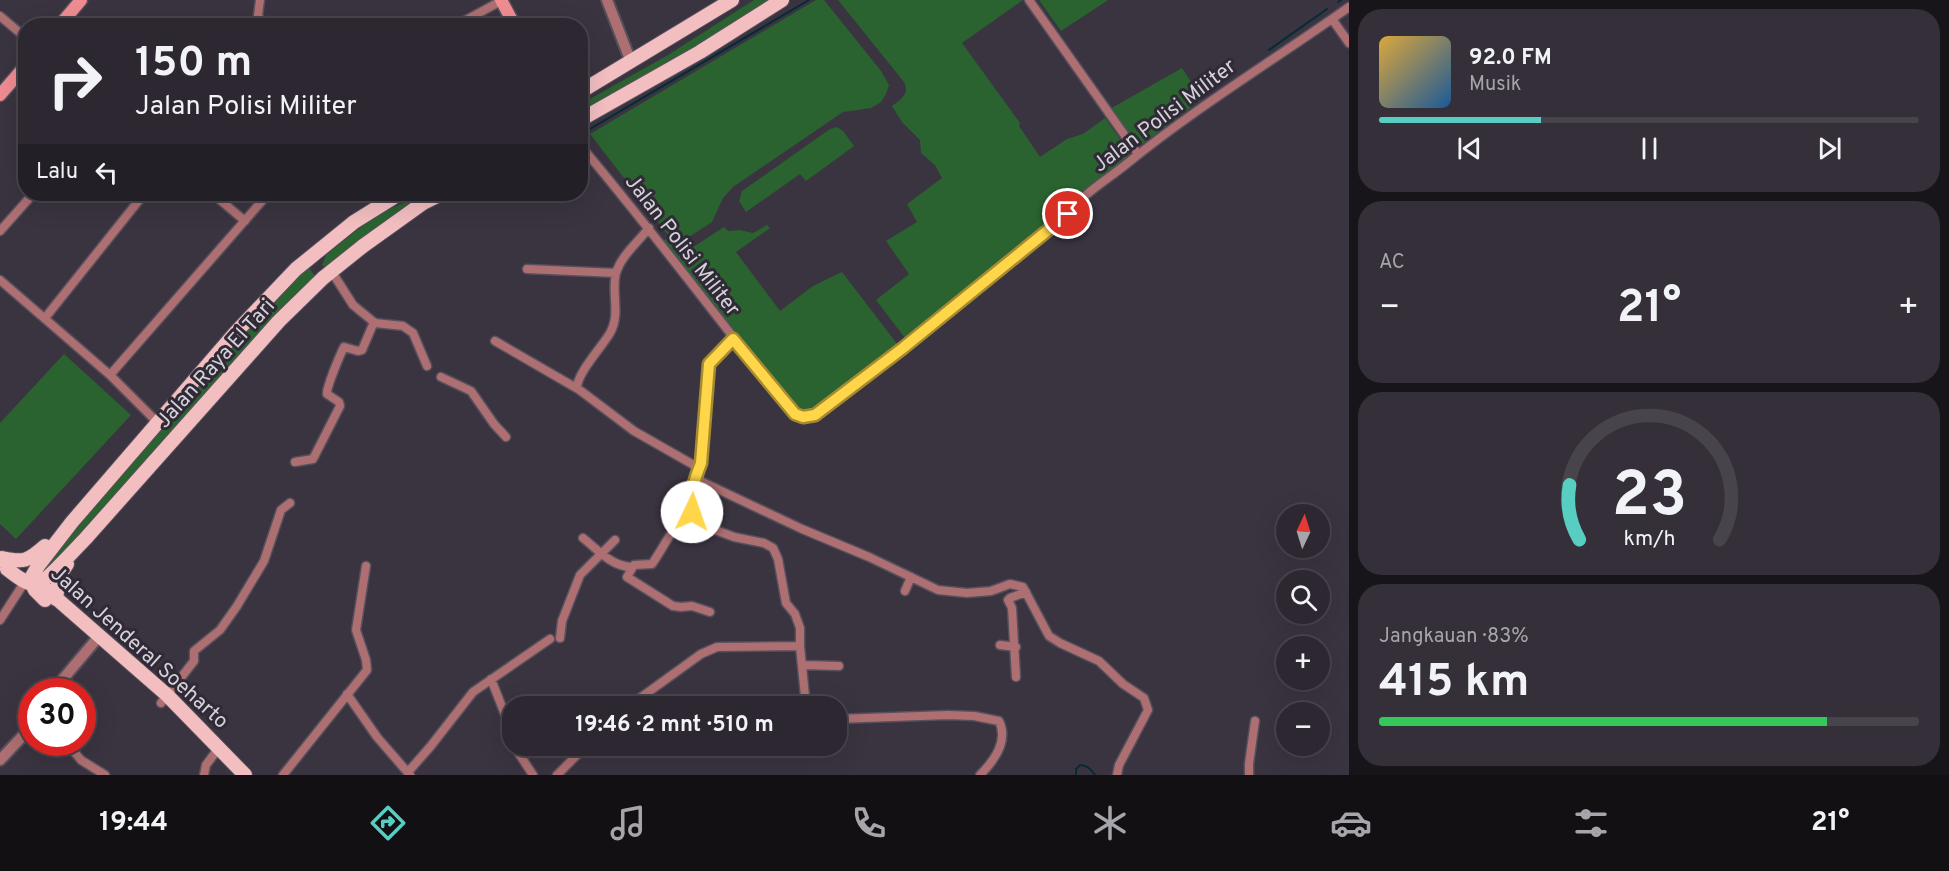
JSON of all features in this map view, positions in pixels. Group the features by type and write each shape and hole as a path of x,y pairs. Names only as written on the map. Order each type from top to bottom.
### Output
{"main road":[{"path":"66,18 81,0"},
{"path":"588,87 732,0"},
{"path":"588,115 700,52 782,0"},
{"path":"501,1 511,18"},
{"path":"0,95 18,74"},
{"name":"Jalan Raya El Tari","path":"32,581 72,522 236,332 306,259 354,222 388,201"},
{"name":"Jalan Raya El Tari","path":"32,581 86,538 279,321 328,275 416,201"},
{"path":"306,259 328,275"},
{"path":"2,561 17,561 33,557 72,522"},
{"path":"51,600 59,576 86,538"},
{"name":"Jalan Jenderal Soeharto","path":"2,561 32,581 95,641 164,699 236,775"},
{"name":"Jalan Jenderal Soeharto","path":"51,600 164,699 245,775"}],"street":[{"path":"259,18 260,0"},
{"path":"607,0 631,62"},
{"path":"1029,0 1138,154"},
{"path":"470,18 501,1"},
{"name":"Jalan Polisi Militer","path":"588,156 649,228 733,339 795,414 803,417 815,415 903,348 1068,214 1077,202 1138,154 1245,77 1348,8"},
{"path":"0,16 18,31"},
{"path":"1332,19 1349,43"},
{"path":"0,231 27,201"},
{"path":"45,318 138,201"},
{"path":"222,201 245,220"},
{"path":"110,375 262,201"},
{"path":"578,389 579,377 612,330 616,314 616,273 622,261 649,228"},
{"path":"527,270 616,273"},
{"path":"328,275 353,305 374,322 403,326 413,333 427,366"},
{"path":"0,280 110,375 157,422"},
{"path":"295,462 313,459 340,406 339,402 327,394 327,389 344,347 362,350 374,322"},
{"path":"733,339 709,364 706,416 699,468 694,478 690,504 695,517 718,531 764,543 773,548 778,559 786,603 795,614 800,628 805,696"},
{"path":"495,340 578,389 634,431 699,468"},
{"path":"441,377 471,391 506,437"},
{"path":"694,478 802,530 869,557 938,590 991,591 1014,584 1023,587 1049,636 1060,644 1099,661 1123,684 1147,702 1148,710 1119,765 1117,775"},
{"path":"164,699 194,661 194,651 220,630 237,606 264,561 281,510 290,504"},
{"path":"584,538 600,556 618,564 631,567 652,564 666,542 692,512"},
{"path":"347,694 366,724 409,774 473,692 555,638 580,575 615,540"},
{"path":"283,775 367,670 356,630 366,566"},
{"path":"631,567 628,579 673,606 692,606 710,612"},
{"path":"905,591 911,577"},
{"path":"0,620 32,581"},
{"path":"1017,677 1010,598 1026,592"},
{"path":"64,678 95,641"},
{"path":"1000,645 1016,647"},
{"path":"643,696 701,654 717,646 800,646"},
{"path":"803,666 839,666"},
{"path":"491,679 502,707"},
{"path":"847,719 948,715 974,716 999,721 1002,729 997,755 980,775"},
{"path":"1249,775 1255,721"},
{"path":"0,760 18,741"},
{"path":"204,775 206,765 215,753"},
{"path":"78,756 105,775"},
{"path":"520,756 533,775"},
{"path":"557,775 576,756"}],"green space":[{"path":"754,0 778,0 588,114 588,100 668,55"},
{"path":"816,0 824,0 881,71 889,85 881,102 871,108 843,112 733,187 723,198 712,222 683,241 668,235 590,134"},
{"path":"838,0 1023,0 962,43 1020,123 1019,126 1040,157 1067,139 1083,134 1105,118 1132,156 908,342 876,300 909,274 886,241 917,222 907,204 942,178 935,165 921,153 920,140 902,122 892,106 905,93 904,82"},
{"path":"1039,0 1108,0 1061,31"},
{"path":"1182,68 1202,99 1137,148 1110,109"},
{"path":"837,127 843,131 854,146 806,181 800,174 746,212 739,201 742,191 830,129"},
{"path":"408,201 411,201 415,207 326,268 322,265 326,255 376,215"},
{"path":"767,225 770,228 736,252 780,311 813,286 842,272 901,349 819,413 804,414 790,401 663,241 666,239 681,255 724,227 728,231 739,230 753,233"},
{"path":"309,268 315,276 314,281 49,572 45,569 89,513 241,337 303,271"},
{"path":"64,354 131,415 16,539 0,524 0,423"}],"waterway":[{"path":"590,129 809,0"},
{"path":"1269,50 1327,9"},
{"path":"1076,775 1076,769 1080,765 1089,768 1095,775"}],"route":[{"path":"692,512 690,504 694,478 701,463 709,364 733,339 795,414 809,418 903,348 1068,214"}]}
